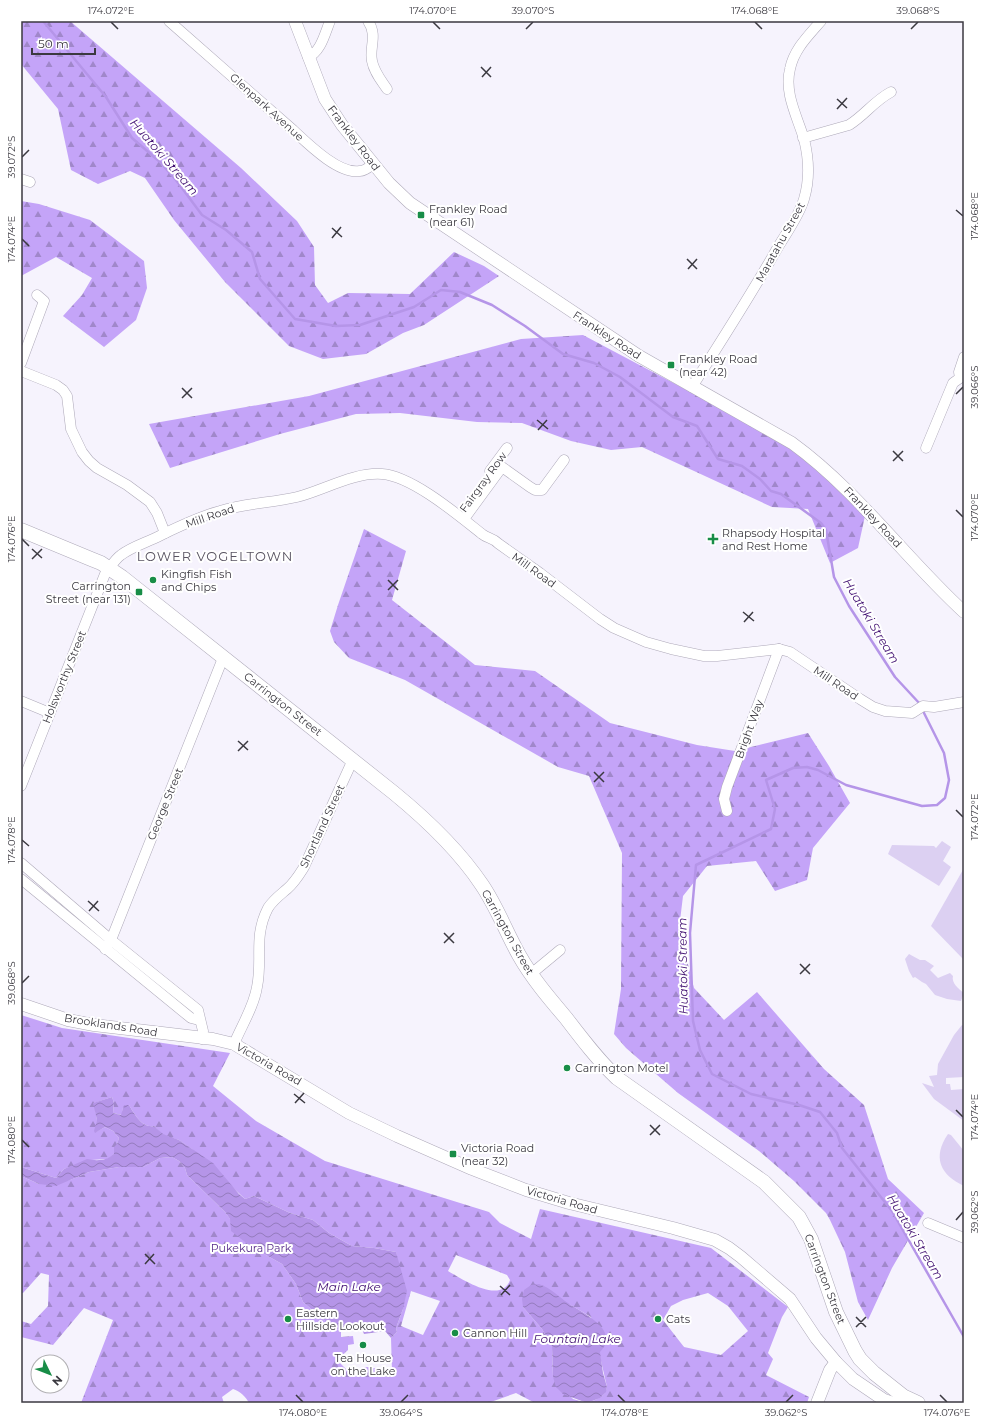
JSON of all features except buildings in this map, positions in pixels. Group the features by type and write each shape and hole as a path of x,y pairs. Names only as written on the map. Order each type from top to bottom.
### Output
{"main road":[{"name":"Carrington Street","path":"21,530 109,568 225,658 408,804 431,825 449,843 482,884 495,905 518,954 531,974 598,1059 617,1078 764,1182 799,1217 811,1239 836,1312 860,1359 870,1370 903,1396 918,1403"}],"street":[{"name":"Glenpark Avenue","path":"169,21 311,147 330,161 352,172 361,171 373,164"},
{"name":"Frankley Road","path":"295,21 325,99 342,125 373,164 389,183 410,203 632,351 692,387 792,443 809,455 853,495 922,570 964,612"},
{"path":"308,57 314,55 322,41 330,21"},
{"path":"368,21 372,31 373,43 371,60 376,72 387,88"},
{"name":"Maratahu Street","path":"692,387 760,279 804,200 808,175 808,164 804,138 792,103 788,77 790,68 800,45 821,21"},
{"path":"804,138 849,125 856,121 881,97 891,92"},
{"path":"21,363 44,301 37,295"},
{"path":"926,448 953,383 962,382 960,372 964,357"},
{"path":"21,371 56,385 63,390 67,396 71,429 82,452 97,468 127,485 150,502 157,513 165,533"},
{"name":"Fairgray Row","path":"461,517 507,448"},
{"path":"461,517 502,467 535,490 542,490 564,460"},
{"name":"Mill Road","path":"109,568 122,555 165,533 219,511 297,497 348,479 369,474 382,474 395,477 415,486 461,517 483,536 494,539 600,619 614,628 646,642 704,656 717,656 779,649 790,652 874,707 901,713 912,713 923,706 928,707 964,702"},
{"name":"Holsworthy Street","path":"21,786 105,574 109,568"},
{"name":"Bright Way","path":"727,811 724,798 727,787 779,649"},
{"name":"George Street","path":"105,949 111,940 221,664 225,658"},
{"path":"21,701 50,713"},
{"name":"Shortland Street","path":"234,1044 254,1000 257,987 258,942 261,926 268,908 276,898 298,878 301,873 350,766 354,761"},
{"path":"21,863 111,940 198,1010 203,1031 202,1039"},
{"path":"21,879 191,1018 200,1020"},
{"path":"531,974 560,950"},
{"name":"Brooklands Road","path":"21,1004 68,1020 202,1039"},
{"name":"Victoria Road","path":"202,1039 212,1039 234,1044 349,1113 472,1170 526,1190 569,1203 691,1232 715,1240 741,1256 790,1299 816,1338 836,1362 861,1386 884,1400 893,1403 899,1402 903,1396"},
{"path":"928,1223 964,1238"},
{"path":"817,1403 830,1370 836,1362"}],"shaded area":[{"path":"942,841 951,847 943,861 951,867 939,886 888,854 892,845 934,846 936,848"},
{"path":"964,868 964,960 931,926"},
{"path":"909,954 920,960 925,960 934,966 930,970 938,978 950,973 953,976 954,983 964,993 961,1001 935,995 926,984 915,977 913,978 905,959"},
{"path":"962,1025 964,1026 964,1077 946,1078 946,1084 950,1084 951,1090 964,1089 964,1121 934,1099 922,1083 934,1087 929,1076 937,1075 938,1064 954,1035"},
{"path":"948,1134 951,1135 964,1151 964,1186 949,1176 944,1171 941,1164 940,1150"}],"green space":[{"path":"21,21 70,21 241,168 297,221 314,247 315,285 328,303 348,293 410,294 454,252 484,266 499,276 424,325 403,333 366,354 323,359 289,346 225,282 174,220 145,178 130,171 98,184 71,170 58,109 21,64"},
{"path":"21,201 39,204 90,220 144,261 147,288 136,320 104,347 63,316 82,295 92,278 56,257 21,276"},
{"path":"583,335 811,456 865,516 858,548 830,563 808,509 772,507 642,447 611,450 571,441 522,423 477,422 400,413 356,414 280,434 170,468 149,424 309,396 521,339"},
{"path":"364,529 406,551 392,600 475,665 535,671 610,723 697,745 735,751 808,733 850,803 813,848 807,880 775,891 756,861 707,866 683,896 679,929 694,988 724,1020 757,992 824,1069 864,1105 888,1179 924,1213 892,1268 868,1320 858,1302 845,1252 826,1213 794,1181 759,1151 678,1093 626,1048 614,1034 621,989 622,853 589,776 558,767 405,680 349,658 334,642 330,631"},
{"name":"Pukekura Park","path":"21,1015 62,1028 230,1053 213,1086 256,1121 325,1161 489,1212 500,1223 531,1239 540,1209 711,1248 788,1307 782,1317 768,1353 773,1359 766,1375 809,1397 807,1403 588,1403 602,1395 607,1387 591,1317 569,1304 523,1307 542,1329 552,1347 553,1377 573,1399 587,1403 535,1403 516,1393 488,1403 249,1403 242,1394 233,1389 222,1397 224,1403 81,1403 113,1320 84,1308 53,1345 21,1337 21,1321 31,1324 48,1306 49,1275 41,1273 23,1293 21,1293 21,1176 39,1184 70,1180 89,1172 119,1167 143,1167 160,1158 172,1157 179,1161 185,1168 187,1175 225,1212 250,1246 282,1264 296,1284 303,1302 330,1325 341,1331 341,1337 353,1336 354,1344 348,1345 348,1350 337,1360 349,1372 367,1367 392,1371 391,1338 397,1332 396,1328 403,1309 396,1252 352,1246 329,1233 313,1220 290,1213 254,1196 245,1199 192,1149 179,1140 163,1135 154,1126 142,1123 136,1117 129,1105 123,1108 122,1115 113,1113 114,1103 112,1097 94,1103 97,1120 96,1132 105,1127 113,1131 119,1138 112,1157 107,1159 91,1160 64,1169 56,1178 21,1167","holes":["456,1255 507,1275 510,1280 505,1287 498,1290 490,1290 471,1284 448,1271","411,1291 440,1301 423,1335 401,1326","708,1293 728,1306 748,1331 721,1355 684,1347 663,1320 671,1306 683,1300"]}],"water":[{"name":"Main Lake","path":"112,1097 114,1103 113,1113 121,1115 124,1105 129,1105 136,1117 142,1123 154,1126 163,1134 179,1140 213,1163 245,1199 254,1196 290,1213 313,1220 329,1233 352,1246 396,1252 407,1291 403,1309 396,1328 397,1332 391,1338 385,1331 364,1334 361,1327 359,1329 341,1331 330,1325 303,1302 296,1284 282,1264 250,1246 231,1231 230,1219 225,1212 187,1175 185,1168 179,1161 172,1157 160,1158 143,1167 119,1167 89,1172 56,1186 39,1184 21,1176 21,1167 56,1178 64,1169 87,1159 101,1160 114,1154 114,1147 119,1138 113,1131 105,1127 95,1133 94,1131 97,1120 93,1103"},
{"name":"Fountain Lake","path":"539,1284 551,1290 590,1317 603,1329 606,1336 606,1344 600,1352 607,1387 606,1392 600,1398 587,1403 563,1394 556,1387 553,1377 552,1347 542,1329 523,1307 522,1299 524,1290 531,1285"}],"waterway":[{"name":"Huatoki Stream","path":"43,21 106,97 132,138 160,162 176,180 202,215 226,230 252,252 260,279 295,319 336,326 360,325 414,307 441,290 460,292 492,305 525,326 563,354 594,363 620,377 673,417 697,426 718,459 742,466 760,479 771,491 781,494 821,523 826,530 834,577 849,606 895,677 920,704"},
{"name":"Huatoki Stream","path":"922,709 944,753 949,780 945,798 937,805 922,806 846,785 818,770 807,767 793,768 766,780 775,809 771,829 696,865 690,933 693,1021 700,1050 712,1074 751,1094 799,1105 820,1112 837,1133 842,1148 892,1211 964,1337"}],"place":[{"name":"Frankley Road (near 61)","path":"421,215"},
{"name":"Frankley Road (near 42)","path":"671,365"},
{"name":"Rhapsody Hospital and Rest Home","path":"713,539"},
{"name":"Kingfish Fish and Chips","path":"153,580"},
{"name":"Carrington Street (near 131)","path":"139,592"},
{"name":"Carrington Motel","path":"567,1068"},
{"name":"Victoria Road (near 32)","path":"453,1154"},
{"name":"Eastern Hillside Lookout","path":"288,1319"},
{"name":"Cats","path":"658,1319"},
{"name":"Cannon Hill","path":"455,1333"},
{"name":"Tea House on the Lake","path":"363,1345"}],"district":[{"name":"LOWER VOGELTOWN","path":"215,556"}]}
